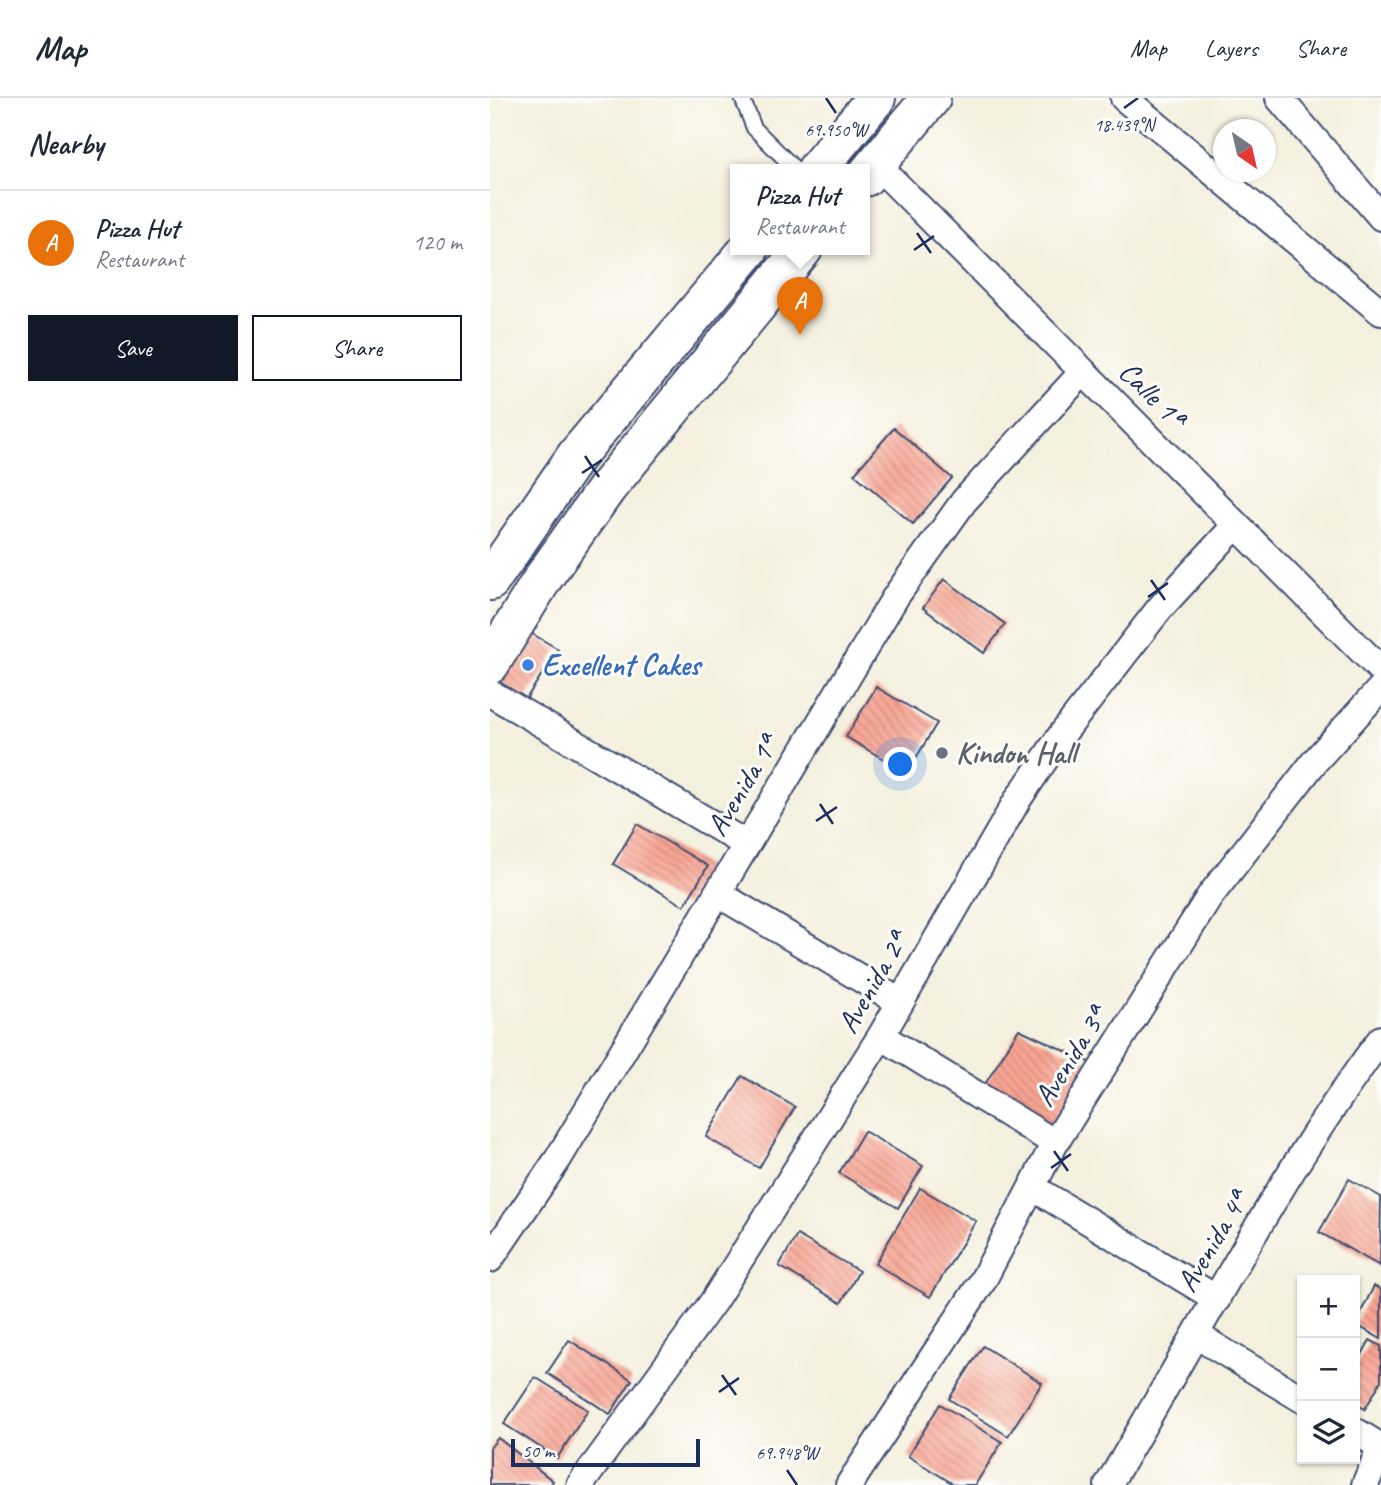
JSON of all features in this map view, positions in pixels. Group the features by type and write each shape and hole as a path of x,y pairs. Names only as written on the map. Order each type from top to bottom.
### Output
{"main road":[{"path":"821,164 876,98"},
{"path":"870,171 931,98"},
{"path":"495,561 576,456 744,255"},
{"path":"490,664 543,578 606,489 798,255"}],"street":[{"path":"1124,98 1381,312"},
{"path":"1279,98 1381,217"},
{"name":"Calle 1ª","path":"870,171 1083,372 1381,670"},
{"name":"Avenida 1ª","path":"490,1259 558,1159 863,648 930,546 1001,457 1083,372"},
{"name":"Avenida 2ª","path":"580,1485 713,1303 881,1035 1018,799 1060,737 1160,608 1236,525"},
{"name":"Avenida 3ª","path":"849,1485 982,1282 1055,1143 1210,896 1315,761 1381,688"},
{"path":"490,693 746,844"},
{"path":"717,893 900,1002"},
{"path":"881,1035 1055,1143"},
{"name":"Avenida 4ª","path":"1108,1485 1345,1087 1381,1039"},
{"path":"1032,1187 1217,1298"},
{"path":"1196,1335 1297,1396"},
{"path":"1360,1434 1381,1447 1365,1485"}],"lane":[{"path":"742,98 754,128 791,164"}],"building":[{"path":"894,428 952,478 913,524 854,474"},
{"path":"944,579 1005,624 984,653 923,608"},
{"name":"Excellent Cakes","path":"529,632 558,649 526,699 498,681"},
{"path":"876,687 937,723 907,773 846,737"},
{"path":"637,824 708,866 684,906 613,864"},
{"path":"1019,1029 1091,1063 1056,1127 982,1089"},
{"path":"742,1076 795,1107 759,1168 706,1137"},
{"path":"864,1131 923,1166 898,1208 839,1173"},
{"path":"1349,1179 1381,1197 1380,1266 1319,1232"},
{"path":"920,1188 976,1221 930,1297 875,1264"},
{"path":"797,1235 859,1271 841,1303 779,1266"},
{"path":"1374,1286 1381,1290 1381,1339 1360,1327 1360,1314"},
{"path":"569,1340 632,1380 610,1414 547,1373"},
{"path":"1370,1340 1381,1346 1381,1381 1365,1409 1360,1406 1360,1358"},
{"path":"983,1346 1042,1383 1008,1436 949,1399"},
{"path":"535,1377 588,1410 557,1458 504,1424"},
{"path":"940,1404 1002,1442 975,1485 955,1485 908,1456"},
{"path":"498,1438 553,1481 550,1485 490,1485 490,1448"}],"place":[{"name":"Pizza Hut","path":"800,335"},
{"name":"Excellent Cakes","path":"528,665"},
{"name":"Kindon Hall","path":"942,753"}]}
